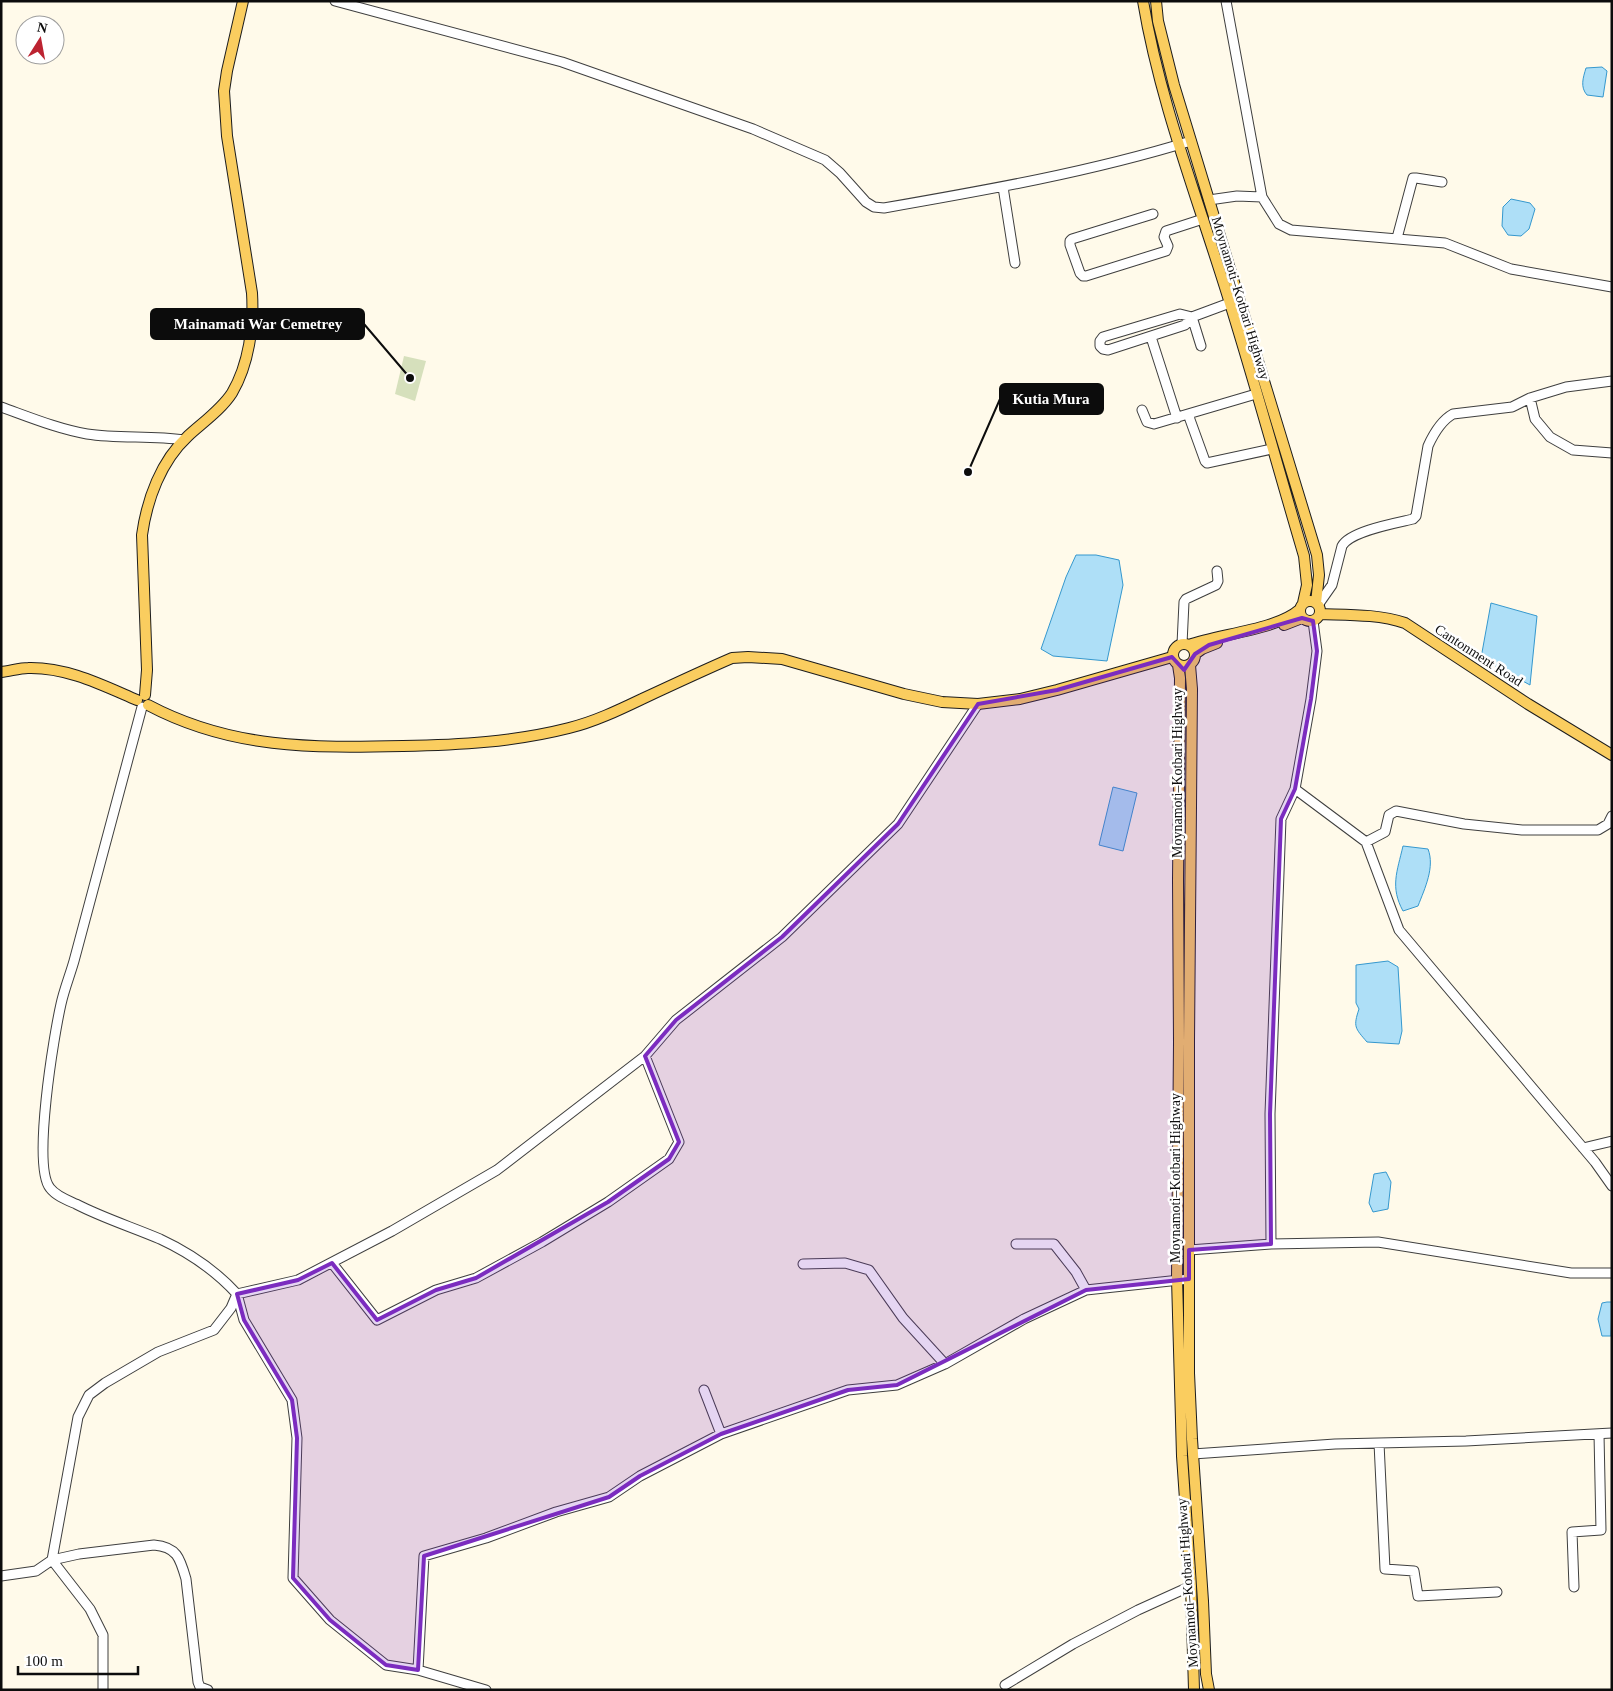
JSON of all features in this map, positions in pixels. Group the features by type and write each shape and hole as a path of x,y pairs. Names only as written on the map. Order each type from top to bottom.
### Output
{"main road":[{"path":"143,702 147,670 142,535 145,516 155,486 168,460 184,440 231,394 241,374 250,339 253,309 252,293 227,136 224,91 226,71 243,1"},
{"name":"Moynamoti–Kotbari Highway","path":"1143,1 1149,36 1180,145 1204,219 1235,301 1317,555 1319,575 1317,611"},
{"name":"Moynamoti–Kotbari Highway","path":"1156,1 1158,21 1172,76 1209,200 1256,394 1304,556 1307,585 1302,610"},
{"path":"1185,644 1194,650 1195,654 1209,645 1279,627 1302,610 1310,600 1317,611 1307,621 1302,610"},
{"path":"1,672 27,668 80,676 143,702 168,716 238,738 276,745 381,746 468,744 532,736 570,728 609,714 732,658 782,659 904,694 942,702 978,704 1020,699 1175,661 1176,647 1270,625 1302,610"},
{"name":"Cantonment Road","path":"1317,611 1395,619 1405,623 1528,704 1612,755"},
{"name":"Moynamoti–Kotbari Highway","path":"1175,661 1184,667 1190,665 1194,660 1195,654"},
{"name":"Moynamoti–Kotbari Highway","path":"1175,661 1180,678 1178,880 1189,1250 1189,1373 1206,1674 1209,1690"},
{"name":"Moynamoti–Kotbari Highway","path":"1190,665 1192,689 1177,1279 1182,1456 1191,1586 1194,1690"}],"street":[{"path":"334,1 562,62 753,130 825,160 840,173 866,202 874,207 884,208 1003,187 1111,164 1191,141"},
{"path":"1226,1 1262,197 1280,224 1292,230 1445,243 1511,269 1612,287"},
{"path":"1397,238 1412,178 1442,182"},
{"path":"1003,187 1015,263"},
{"path":"1209,200 1237,196 1262,197"},
{"path":"1154,214 1072,239 1070,245 1083,276 1166,251 1168,246 1164,237 1166,231 1204,219"},
{"path":"1192,317 1180,314 1103,338 1100,341 1100,346 1103,350 1108,350 1151,337 1185,325 1192,317 1235,301"},
{"path":"1192,317 1201,346"},
{"path":"1151,337 1177,418"},
{"path":"1271,1244 1270,1114 1281,819 1295,790 1312,699 1317,651 1317,611 1332,585 1342,546 1345,541 1375,527 1413,519 1416,516 1428,446 1431,439 1448,417 1453,414 1512,407 1530,398 1566,387 1612,381"},
{"path":"1142,410 1147,422 1150,424 1177,418 1256,394"},
{"path":"1530,398 1535,419 1550,436 1573,450 1612,452"},
{"path":"1,407 58,427 85,434 109,437 148,436 184,440"},
{"path":"1188,414 1204,461 1207,463 1211,464 1272,449"},
{"path":"1185,644 1184,602 1189,596 1216,585 1218,581 1217,571"},
{"path":"143,702 74,961 61,1002 52,1054 42,1154 44,1173 50,1189 60,1196 102,1217 160,1239 190,1256 222,1278 237,1294 244,1320 292,1400 297,1438 293,1578 330,1620 386,1665 418,1670 486,1690"},
{"path":"237,1294 298,1280 392,1231 497,1170 645,1056 676,1020 782,937 898,824 978,704"},
{"path":"1295,790 1366,842 1399,930 1583,1148 1612,1186"},
{"path":"1366,842 1385,832 1389,815 1396,811 1464,824 1522,830 1598,830 1608,824 1612,816"},
{"path":"332,1263 377,1320 436,1290 476,1278 542,1242 608,1202 669,1160 679,1142 645,1056"},
{"path":"1583,1148 1612,1141"},
{"path":"1189,1250 1271,1244 1378,1242 1572,1273 1612,1273"},
{"path":"1016,1244 1054,1244 1076,1272 1086,1290"},
{"path":"803,1264 845,1263 869,1270 903,1318 945,1364"},
{"path":"418,1670 424,1556 486,1538 556,1512 609,1497 640,1476 722,1434 848,1390 897,1385 945,1364 1024,1319 1086,1290 1189,1278"},
{"path":"104,1690 103,1635 90,1609 52,1560 78,1418 89,1395 105,1383 158,1352 214,1330 231,1308 237,1294"},
{"path":"704,1390 722,1434"},
{"path":"1193,1454 1335,1444 1466,1441 1612,1433"},
{"path":"1574,1587 1572,1532 1601,1530 1599,1434"},
{"path":"1379,1443 1385,1568 1414,1571 1418,1596 1497,1592"},
{"path":"1,1576 36,1571 52,1560 80,1554 154,1545 166,1546 172,1549 186,1579 198,1682 200,1686 208,1690"},
{"path":"1005,1685 1073,1644 1138,1610 1191,1586"}],"highlighted area":[{"path":"1302,618 1313,621 1317,651 1311,699 1295,789 1281,819 1270,1114 1271,1244 1189,1250 1189,1279 1086,1290 897,1385 848,1390 721,1434 640,1476 609,1497 424,1556 418,1670 386,1665 330,1620 293,1578 297,1438 292,1400 244,1320 237,1294 298,1280 332,1263 377,1320 436,1290 476,1278 608,1202 669,1159 679,1142 645,1056 676,1020 782,937 898,824 978,704 1057,690 1172,657 1184,670 1195,654 1209,645"}],"green space":[{"path":"404,356 426,361 415,401 395,394"}],"water":[{"path":"1602,67 1607,71 1603,97 1587,95 1583,86 1586,68"},
{"path":"1511,199 1530,203 1535,209 1529,229 1521,236 1508,235 1502,226 1503,207"},
{"path":"1076,555 1096,555 1119,560 1123,585 1107,661 1053,656 1041,649 1066,577"},
{"path":"1491,603 1537,616 1530,685 1481,658"},
{"path":"1113,787 1137,793 1123,851 1099,845"},
{"path":"1403,846 1428,849 1430,870 1418,906 1403,911 1397,894 1396,879"},
{"path":"1388,961 1398,967 1402,1031 1399,1044 1367,1042 1356,1027 1359,1009 1356,1003 1356,965"},
{"path":"1386,1172 1391,1182 1388,1209 1373,1212 1369,1203 1374,1174"},
{"path":"1612,1302 1611,1336 1602,1336 1598,1319 1602,1303"}],"place":[{"name":"Mainamati War Cemetrey","path":"410,378"},
{"name":"Kutia Mura","path":"968,472"}]}
